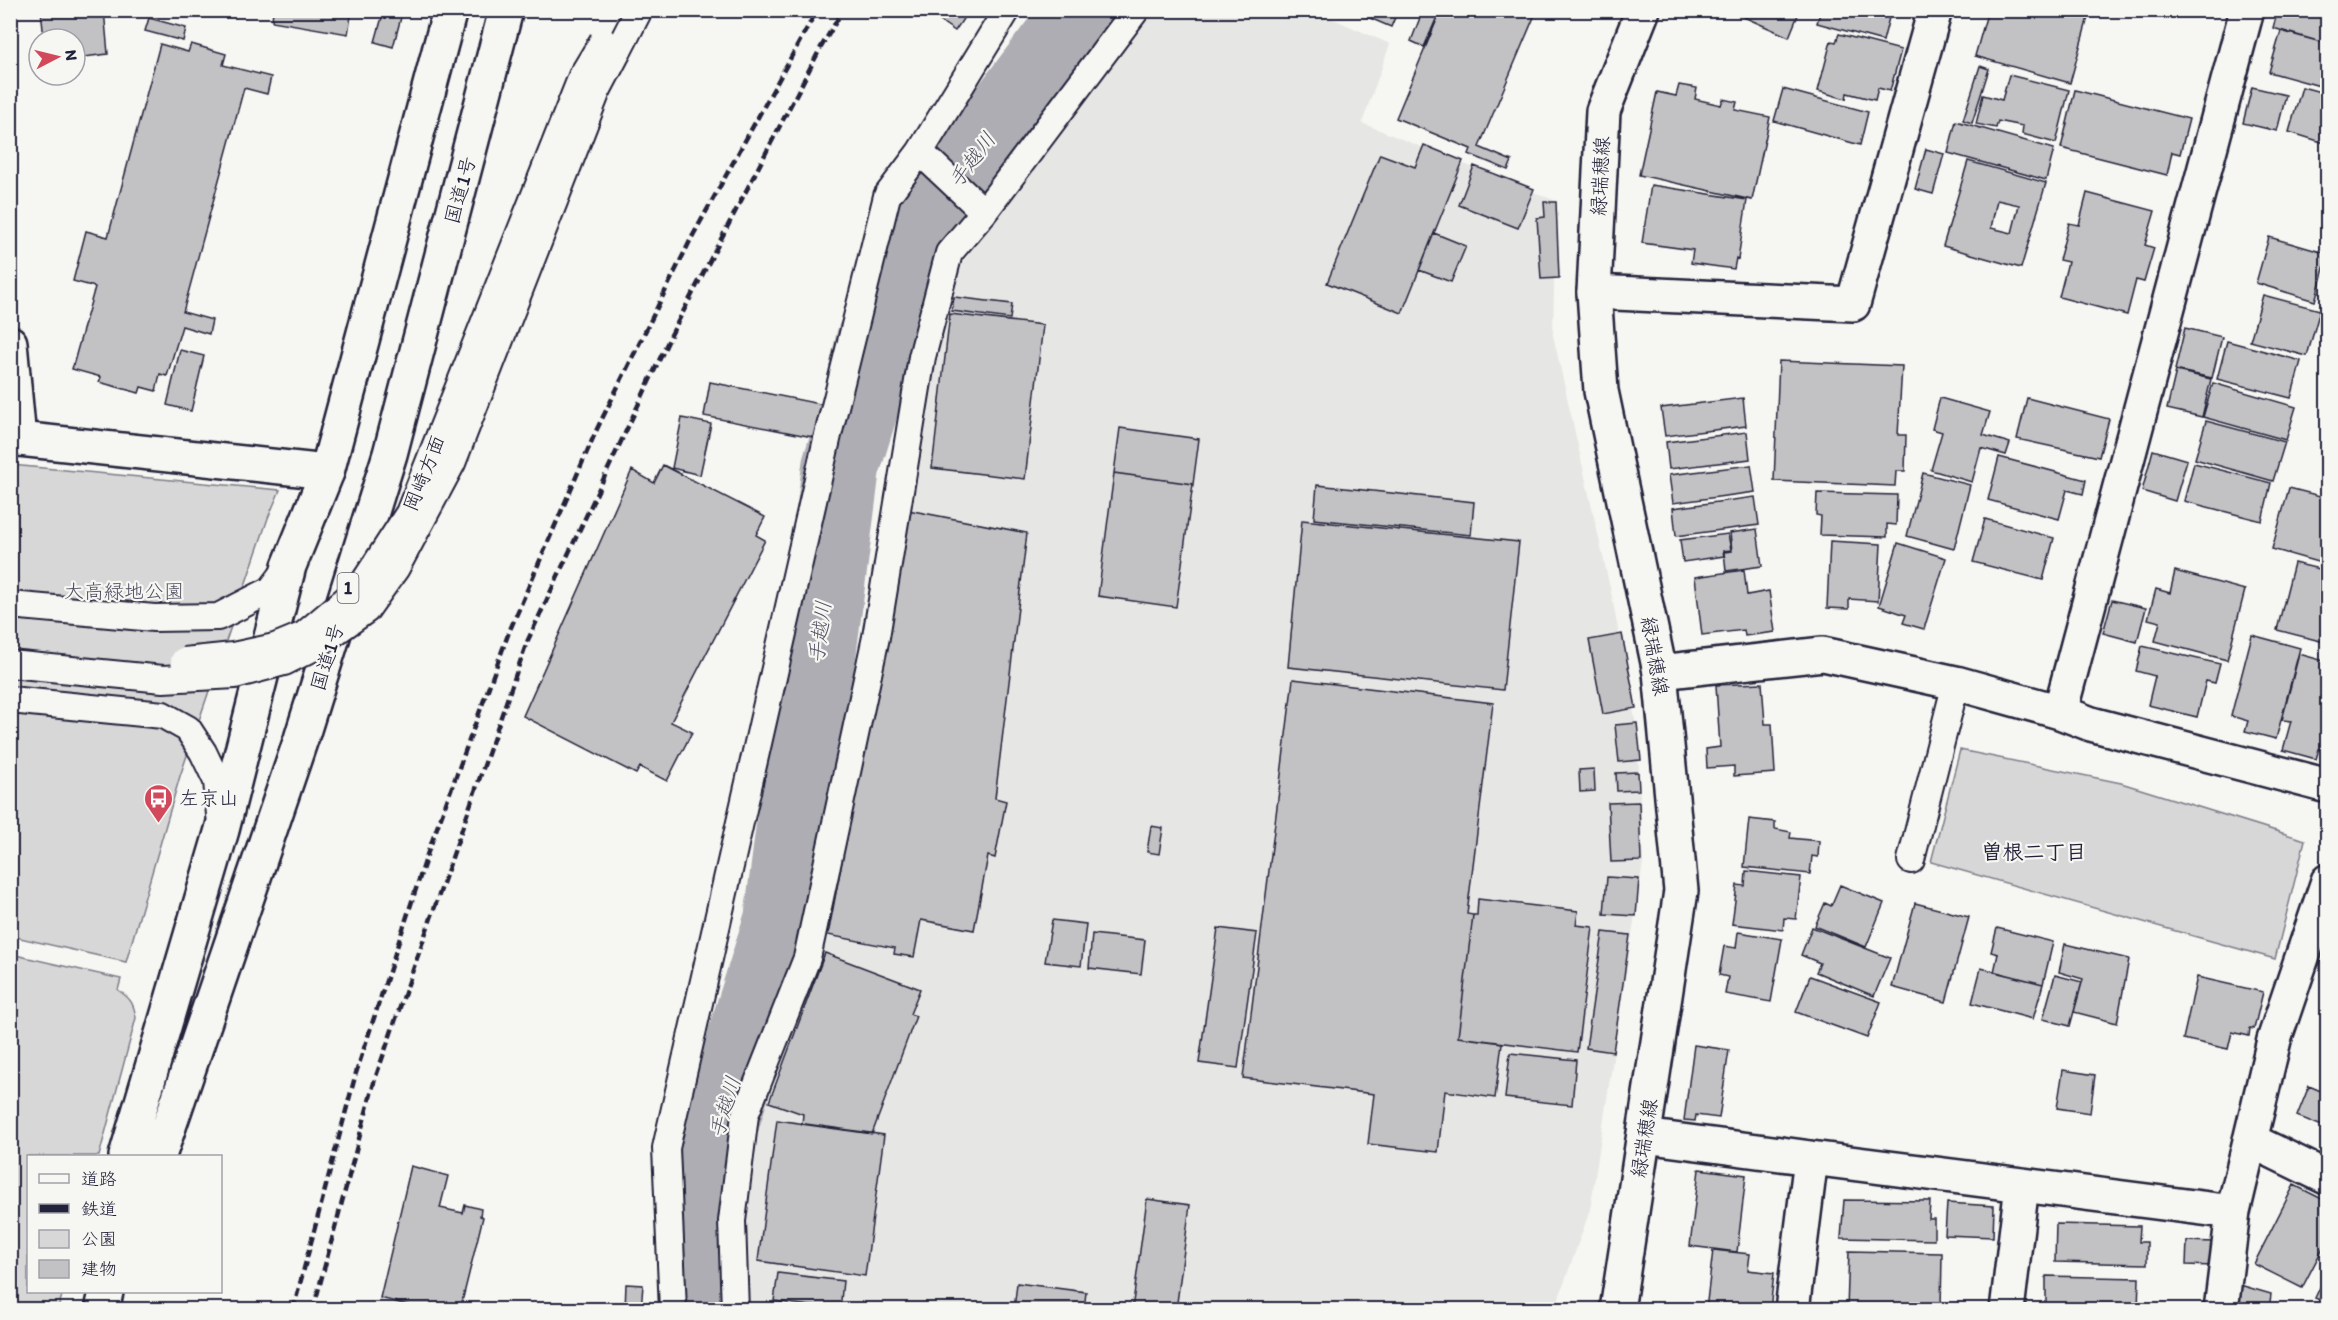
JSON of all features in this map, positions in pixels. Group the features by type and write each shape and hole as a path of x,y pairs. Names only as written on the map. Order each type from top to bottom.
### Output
{"main road":[{"path":"126,1155 222,830 289,566 327,472 450,10"},
{"name":"国道1号","path":"159,1155 308,716 390,454 506,10"},
{"name":"緑瑞穂線","path":"1617,1310 1681,891 1660,672 1600,391 1594,292 1603,111 1643,10"},
{"path":"1594,292 1853,304 1935,10"},
{"path":"2060,712 2247,10"},
{"path":"10,342 15,438 327,472"},
{"path":"1660,672 1823,654 1956,683 2060,712 2091,724 2328,786"},
{"path":"2221,1310 2233,1212 2274,1040 2328,881"},
{"path":"1644,1136 2233,1212"},
{"path":"2250,1140 2328,1178"},
{"path":"1792,1310 1811,1158"},
{"path":"2007,1310 2022,1185"},
{"path":"102,1310 106,1293"}],"lane":[{"path":"456,204 502,61 517,29 522,10"},
{"name":"岡崎方面","path":"10,646 167,662 233,656 274,647 303,635 361,587 410,513 582,76 611,46 619,10"},
{"path":"10,664 163,679 234,675 284,662 314,647 366,610 396,568 452,463 597,91 611,46 639,10"},
{"path":"673,1310 666,1148 828,435 887,196 927,158 1007,10"},
{"path":"735,1310 732,1221 745,1115 807,958 876,637 922,357 949,253 979,208 1136,10"},
{"path":"927,158 979,208"},
{"path":"10,606 154,618 218,617 270,590 289,566"},
{"path":"1911,860 1956,683"},
{"path":"10,700 163,715 188,729 203,752 217,781 222,830"}],"shaded area":[{"path":"1151,11 1315,11 1390,44 1362,123 1556,201 1553,335 1611,592 1637,730 1643,862 1590,1210 1555,1309 748,1310 745,1188 759,1126 824,949 940,308 954,274"}],"green space":[{"name":"大高緑地公園","path":"11,465 280,490 268,518 180,776 126,962 11,936"},
{"path":"1960,750 2121,783 2305,840 2275,959 1931,862"},
{"path":"11,954 121,979 118,990 131,1001 136,1018 99,1155 27,1155 27,1293 63,1293 58,1309 11,1309"}],"building":[{"path":"41,10 104,10 108,54 87,57 87,27 43,27"},
{"path":"273,10 352,10 348,34 272,21"},
{"path":"384,10 403,10 393,47 375,42"},
{"path":"924,10 969,10 955,31"},
{"path":"1351,10 1398,10 1391,27"},
{"path":"1423,10 1440,10 1424,47 1411,41"},
{"path":"1441,10 1537,10 1479,147 1512,161 1508,170 1469,154 1471,149 1396,118"},
{"path":"1728,10 1800,10 1789,37"},
{"path":"1821,10 1891,10 1883,41 1817,23"},
{"path":"1988,10 2090,10 2070,83 1975,56"},
{"path":"2278,10 2290,14 2291,10 2328,10 2328,44 2273,28"},
{"path":"149,18 186,28 183,41 145,31"},
{"path":"2281,31 2328,44 2328,61 2320,86 2269,72"},
{"path":"1839,34 1901,50 1890,91 1878,88 1875,100 1847,93 1846,99 1818,91 1831,41 1836,42"},
{"path":"160,44 188,52 191,44 226,54 223,65 271,77 267,94 244,88 183,312 212,320 209,334 182,326 167,376 160,374 156,391 141,387 139,393 99,382 101,377 72,369 95,287 73,281 86,231 108,237"},
{"path":"2328,61 2328,91 2320,89"},
{"path":"1980,66 1989,69 1972,123 1963,120"},
{"path":"2009,75 2069,90 2056,143 2022,134 2023,126 1998,121 1996,128 1976,124 1983,95 2002,100"},
{"path":"1679,85 1697,88 1695,99 1721,105 1723,99 1737,102 1735,110 1770,117 1752,200 1639,175 1657,92 1676,96"},
{"path":"2252,87 2286,95 2277,131 2243,123"},
{"path":"2302,87 2328,94 2328,144 2289,132"},
{"path":"1783,89 1868,112 1860,145 1774,121"},
{"path":"2075,90 2189,119 2180,154 2172,152 2167,175 2061,148"},
{"path":"1956,121 2054,149 2046,180 1948,153"},
{"path":"1424,145 1463,161 1402,313 1327,283 1380,154 1415,167"},
{"path":"1926,149 1944,154 1933,194 1915,189"},
{"path":"1968,161 2046,183 2021,268 1943,246","holes":["1997,200 2019,205 2012,233 1991,228"]},
{"path":"1474,166 1534,189 1518,228 1459,205"},
{"path":"1651,185 1747,200 1738,259 1736,258 1734,269 1691,263 1693,250 1642,243"},
{"path":"2087,193 2155,211 2145,245 2154,248 2144,282 2136,280 2127,315 2059,297 2068,262 2059,260 2069,223 2079,225"},
{"path":"1544,202 1556,202 1559,278 1541,279 1537,218 1545,217"},
{"path":"1434,233 1466,246 1451,282 1419,270"},
{"path":"2269,237 2328,254 2315,301 2256,283"},
{"path":"2263,295 2320,310 2307,356 2250,341"},
{"path":"954,297 1012,304 1010,319 952,311"},
{"path":"950,314 1043,325 1025,479 932,468"},
{"path":"2185,328 2222,337 2212,378 2175,370"},
{"path":"2227,341 2301,361 2291,398 2217,379"},
{"path":"180,350 204,356 191,411 167,405"},
{"path":"1779,361 1902,366 1898,435 1906,435 1905,471 1896,471 1895,486 1774,481"},
{"path":"2176,371 2211,379 2202,417 2167,409"},
{"path":"710,382 825,405 818,438 704,416"},
{"path":"2213,383 2296,407 2286,440 2203,417"},
{"path":"1743,398 1746,426 1665,436 1661,408"},
{"path":"1940,398 1990,412 1983,435 2010,443 2006,455 1981,448 1972,482 1931,470 1942,432 1932,429"},
{"path":"2027,398 2109,419 2099,457 2017,439"},
{"path":"682,418 711,424 700,475 672,468"},
{"path":"2206,421 2285,442 2273,481 2195,459"},
{"path":"1120,428 1199,439 1193,484 1114,473"},
{"path":"1747,432 1750,459 1669,469 1666,442"},
{"path":"2153,450 2187,460 2175,501 2142,491"},
{"path":"1999,457 2086,480 2083,494 2067,490 2059,519 1988,500"},
{"path":"2194,463 2271,483 2262,521 2184,501"},
{"path":"663,465 765,517 756,535 765,540 671,722 692,732 667,781 640,767 636,774 523,716 632,470 654,483"},
{"path":"1751,465 1755,492 1673,503 1669,475"},
{"path":"1114,473 1193,484 1176,607 1098,596"},
{"path":"1923,473 1970,485 1954,549 1907,536"},
{"path":"1317,485 1474,502 1471,535 1314,519"},
{"path":"2289,488 2328,498 2328,565 2272,549"},
{"path":"1817,493 1897,495 1896,525 1887,524 1887,537 1820,535 1821,516 1816,515"},
{"path":"1755,497 1759,525 1676,536 1673,508"},
{"path":"908,510 1027,533 995,798 1006,801 995,858 988,856 974,930 921,920 914,957 894,954 895,948 828,935"},
{"path":"1985,519 2054,538 2043,580 1973,562"},
{"path":"1302,520 1519,542 1503,690 1288,667"},
{"path":"1757,529 1762,566 1726,571 1724,552 1732,551 1730,533"},
{"path":"1728,534 1731,550 1723,551 1724,556 1683,562 1680,540"},
{"path":"1830,541 1881,544 1878,601 1849,599 1849,609 1827,608"},
{"path":"1898,543 1946,558 1924,629 1903,623 1906,615 1879,606"},
{"path":"2294,563 2328,571 2328,643 2277,630"},
{"path":"1744,570 1747,595 1769,591 1775,632 1745,636 1744,630 1702,635 1695,577"},
{"path":"2175,571 2245,590 2227,660 2155,641 2160,622 2148,619 2156,589 2170,593"},
{"path":"2112,600 2146,608 2137,642 2103,633"},
{"path":"1622,634 1636,708 1603,714 1589,640"},
{"path":"2252,635 2300,648 2276,739 2245,731 2248,721 2231,716"},
{"path":"2142,646 2220,664 2215,683 2206,681 2197,717 2148,705 2155,676 2136,671"},
{"path":"2299,654 2328,662 2328,752 2319,749 2316,759 2283,750 2291,721 2282,720"},
{"path":"1293,679 1493,703 1467,914 1473,915 1458,1037 1502,1043 1495,1098 1445,1091 1438,1152 1368,1144 1374,1094 1243,1078"},
{"path":"1762,683 1765,724 1772,724 1775,773 1734,776 1734,766 1707,768 1706,749 1720,747 1716,685"},
{"path":"1637,723 1641,760 1619,762 1615,725"},
{"path":"1594,769 1595,791 1580,792 1579,770"},
{"path":"1638,772 1639,790 1617,791 1616,773"},
{"path":"1639,802 1641,861 1611,862 1608,803"},
{"path":"1749,819 1775,822 1775,829 1791,832 1790,838 1819,841 1818,857 1812,856 1810,874 1744,867"},
{"path":"1151,826 1163,828 1159,854 1147,852"},
{"path":"1746,871 1801,877 1796,919 1784,918 1783,930 1732,924 1737,885 1745,886"},
{"path":"1607,877 1639,879 1636,916 1604,914"},
{"path":"1840,885 1884,903 1866,947 1815,926 1825,903 1831,906"},
{"path":"1478,899 1578,911 1576,925 1593,927 1577,1052 1458,1037 1473,915 1477,915"},
{"path":"1915,903 1969,917 1946,1002 1892,987"},
{"path":"1052,920 1086,924 1081,966 1045,962"},
{"path":"1812,927 1890,958 1874,996 1816,972 1820,963 1801,955"},
{"path":"1218,928 1257,933 1238,1068 1199,1063"},
{"path":"1997,928 2053,942 2043,984 1994,972 1998,954 1991,952"},
{"path":"1603,932 1630,935 1613,1052 1586,1048"},
{"path":"1738,932 1782,939 1771,1002 1725,994 1728,977 1719,975 1724,946 1736,948"},
{"path":"1092,934 1145,940 1141,974 1089,968"},
{"path":"2065,944 2129,959 2117,1023 2074,1012 2083,979 2059,972"},
{"path":"825,953 920,989 910,1014 916,1016 872,1134 802,1124 803,1114 769,1102"},
{"path":"1981,968 2043,984 2033,1019 1972,1003"},
{"path":"2055,975 2082,982 2070,1026 2043,1019"},
{"path":"1810,976 1881,1002 1867,1038 1796,1012"},
{"path":"2197,977 2263,992 2254,1029 2250,1028 2249,1036 2232,1032 2228,1049 2183,1039"},
{"path":"1694,1045 1729,1050 1719,1118 1696,1115 1695,1121 1684,1120"},
{"path":"1510,1053 1576,1060 1572,1105 1505,1098"},
{"path":"2063,1070 2095,1075 2090,1113 2057,1108"},
{"path":"2309,1086 2328,1094 2327,1128 2297,1116"},
{"path":"777,1120 884,1135 865,1276 758,1261"},
{"path":"411,1166 448,1176 440,1208 463,1213 465,1205 481,1209 480,1216 483,1217 460,1310 427,1310 380,1298"},
{"path":"1699,1169 1746,1175 1737,1252 1690,1246"},
{"path":"2294,1185 2328,1202 2328,1238 2302,1288 2254,1264"},
{"path":"1147,1199 1190,1205 1176,1310 1132,1310"},
{"path":"1844,1200 1930,1201 1929,1219 1934,1219 1934,1240 1841,1238"},
{"path":"1947,1203 1994,1206 1993,1237 1945,1235"},
{"path":"2056,1224 2140,1226 2139,1242 2147,1242 2147,1264 2055,1262"},
{"path":"2187,1241 2213,1242 2213,1266 2186,1265"},
{"path":"1713,1250 1750,1254 1748,1270 1774,1273 1770,1310 1706,1310"},
{"path":"1849,1251 1942,1253 1941,1310 1847,1310"},
{"path":"2328,1270 2328,1303 2315,1298"},
{"path":"778,1273 843,1281 840,1310 774,1301"},
{"path":"2046,1276 2139,1278 2138,1310 2046,1310"},
{"path":"1017,1283 1086,1292 1084,1310 1014,1310"},
{"path":"626,1284 643,1285 641,1310 625,1310"},
{"path":"2240,1285 2271,1294 2269,1310 2238,1310"}],"waterway":[{"name":"手越川","path":"705,1310 702,1243 706,1167 783,921 841,467 862,399 875,340 921,227 1084,10"}],"railway":[{"path":"293,1310 356,1073 428,852 509,632 596,431 691,239 817,10"},
{"path":"313,1310 375,1079 527,642 671,335 820,49 843,10"}],"place":[{"name":"左京山","path":"158,824"}],"district":[{"name":"曽根二丁目","path":"2034,852"}]}
